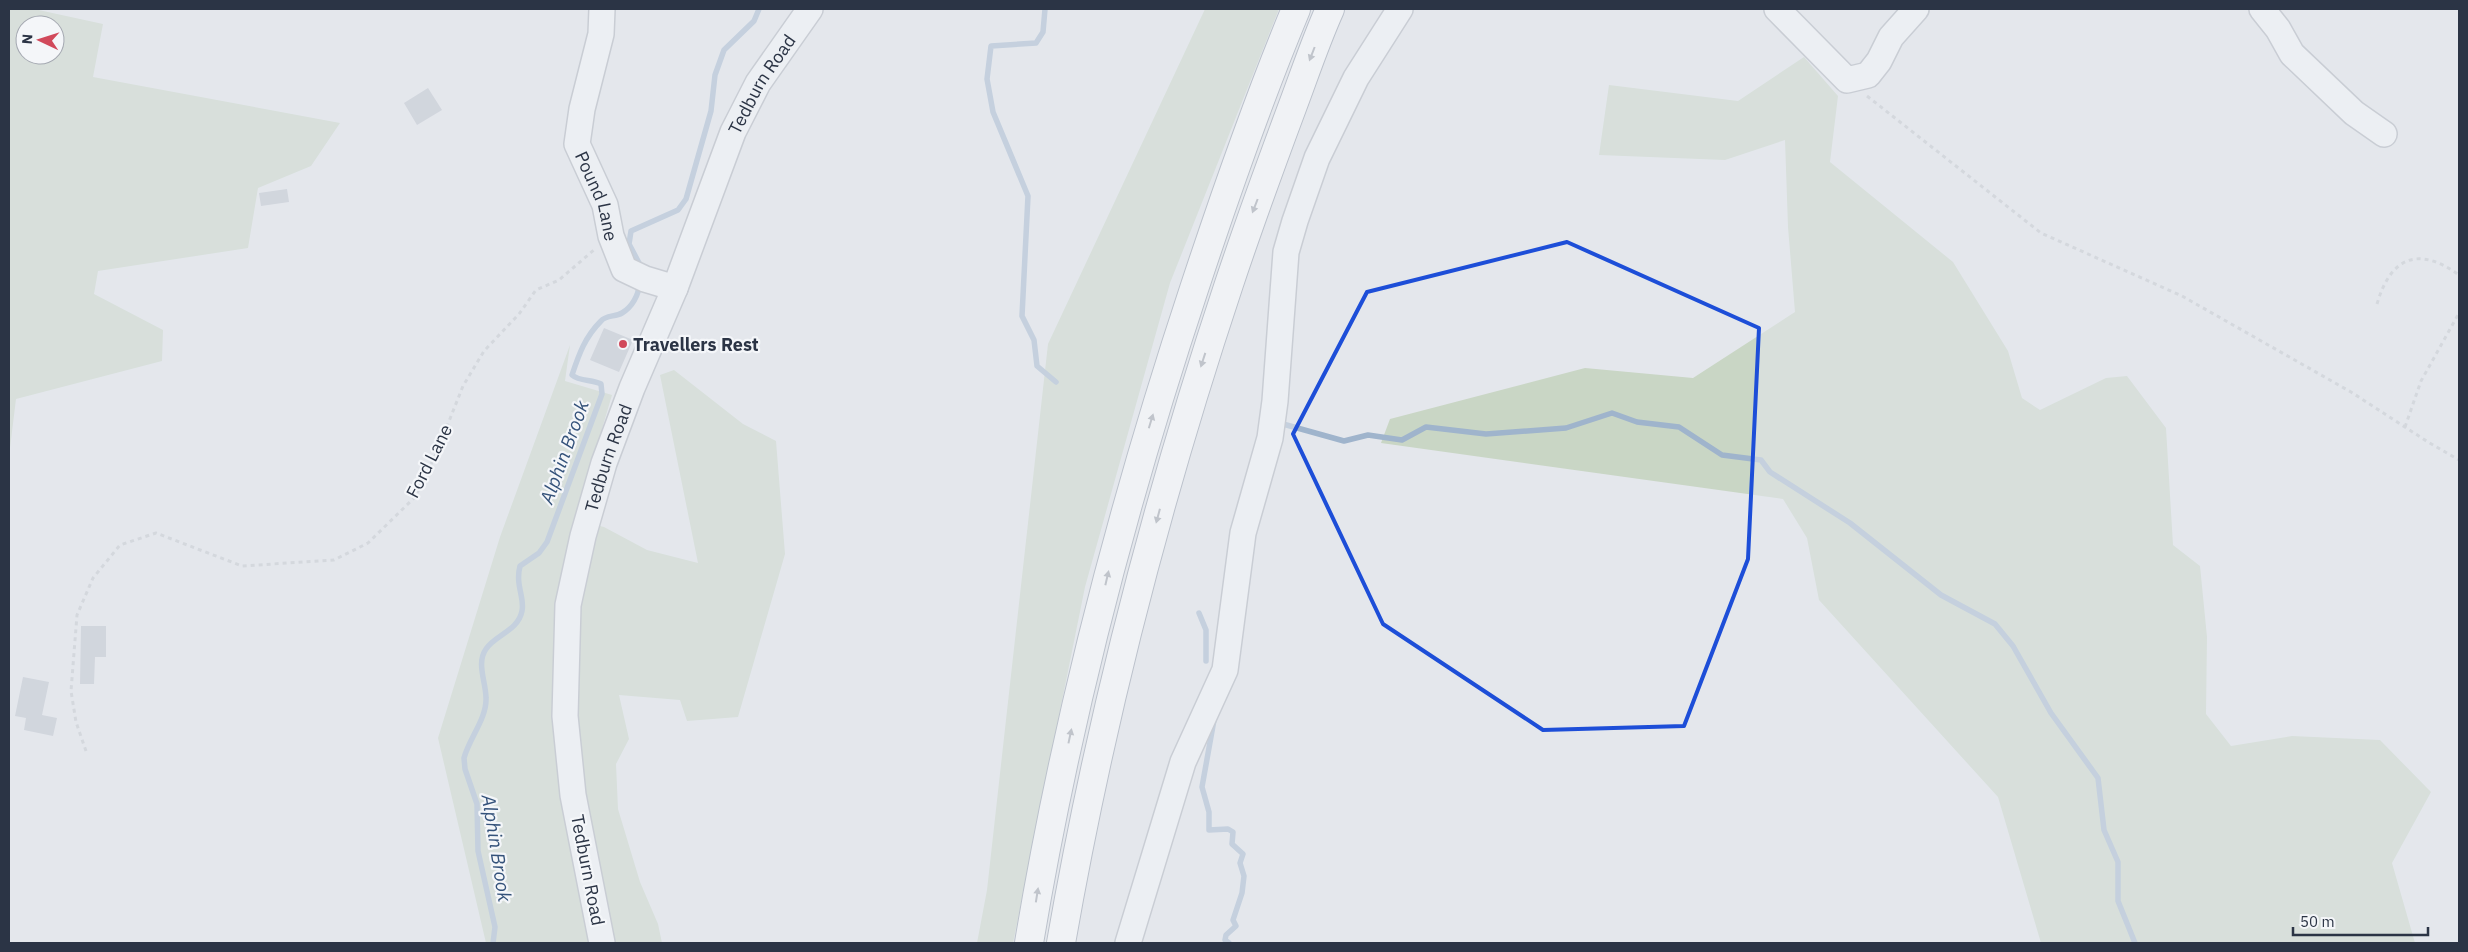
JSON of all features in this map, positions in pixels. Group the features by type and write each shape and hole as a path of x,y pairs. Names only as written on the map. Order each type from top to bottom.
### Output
{"highway":[{"path":"1029,943 1042,865 1076,714 1110,567 1145,440 1213,232 1276,57 1296,9"},
{"path":"1061,943 1074,869 1115,677 1165,488 1198,375 1252,215 1330,9"}],"street":[{"name":"Pound Lane","path":"602,9 601,34 582,109 577,144 605,205 611,236 635,274 675,288"},
{"name":"Tedburn Road","path":"602,943 573,796 565,716 568,605 583,536 604,463 632,388 675,288 733,132 758,83 810,9"},
{"path":"1128,943 1183,762 1225,670 1243,533 1270,438 1275,401 1286,252 1295,221 1317,158 1356,78 1400,9"},
{"path":"1777,9 1847,80 1868,75 1879,61 1891,37 1916,9"},
{"path":"2262,9 2278,29 2297,60 2354,113 2384,134"}],"path":[{"path":"1847,80 2041,233 2182,296 2351,392 2459,460"},
{"name":"Ford Lane","path":"86,751 76,722 71,691 77,615 94,578 120,545 156,533 242,566 334,560 368,543 414,497 436,454 463,386 484,351 519,314 536,290 559,280 611,236"},
{"path":"2377,304 2388,278 2397,266 2407,259 2426,258 2444,264 2459,275"},
{"path":"2405,427 2421,381 2459,313"}],"highlighted area":[{"path":"1567,242 1759,328 1748,559 1684,726 1543,730 1383,624 1293,434 1367,292"}],"green space":[{"path":"9,9 34,9 62,15 15,15 15,65 65,65 65,16 103,24 93,77 340,123 311,166 258,188 248,248 98,271 94,294 163,330 162,361 16,399 9,456"},
{"path":"1205,9 1279,9 1170,283 1085,587 1013,943 977,943 987,890 1048,344"},
{"path":"1804,57 1838,96 1830,162 1953,262 2008,351 2022,398 2040,410 2106,378 2127,376 2166,428 2173,545 2200,566 2207,637 2206,714 2231,746 2292,736 2380,740 2431,792 2392,863 2415,943 2041,943 1998,797 1819,600 1807,538 1783,499 1381,443 1390,419 1585,368 1693,378 1795,312 1788,227 1785,140 1725,160 1599,155 1609,85 1738,101"},
{"path":"570,345 565,381 612,395 575,520 604,527 647,550 698,563 660,375 674,370 743,424 776,441 785,554 738,717 687,721 680,700 619,695 629,739 616,764 618,809 640,882 658,924 662,943 486,943 438,738 500,537"}],"building":[{"path":"428,88 442,110 417,125 404,103"},
{"path":"287,189 289,202 261,206 259,193"},
{"path":"604,328 633,340 619,372 590,360"},
{"path":"81,626 106,626 106,657 95,657 94,684 80,684"},
{"path":"23,677 49,682 42,715 57,718 53,736 24,730 26,718 15,716"}],"waterway":[{"name":"Alphin Brook","path":"639,268 639,263 629,244 631,231 678,210 686,199 711,111 715,75 724,50 754,21 759,9"},
{"path":"1045,9 1043,32 1036,43 991,46 987,79 993,112 1028,196 1022,316 1034,340 1037,366 1056,382"},
{"name":"Alphin Brook","path":"493,943 495,927 478,851 477,804 465,769 464,758 486,706 486,692 482,673 483,654 490,644 511,628 520,618 523,606 519,585 520,566 539,553 547,542 602,394 601,384 579,379 572,375 580,353 591,333 601,321 622,313 632,304 639,284"},
{"path":"1283,424 1344,441 1368,435 1402,440 1426,427 1486,434 1566,428 1612,413 1637,422 1679,427 1722,455 1761,460 1770,472 1850,523 1941,595 1995,624 2013,646 2051,713 2098,778 2104,830 2118,862 2118,901 2135,943"},
{"path":"1199,613 1206,630 1206,661"},
{"path":"1214,720 1202,787 1209,812 1209,830 1228,829 1233,832 1232,844 1243,854 1240,863 1244,876 1242,893 1233,920 1236,926 1226,935 1225,940 1229,943"}],"place":[{"name":"Travellers Rest","path":"623,344"}]}
